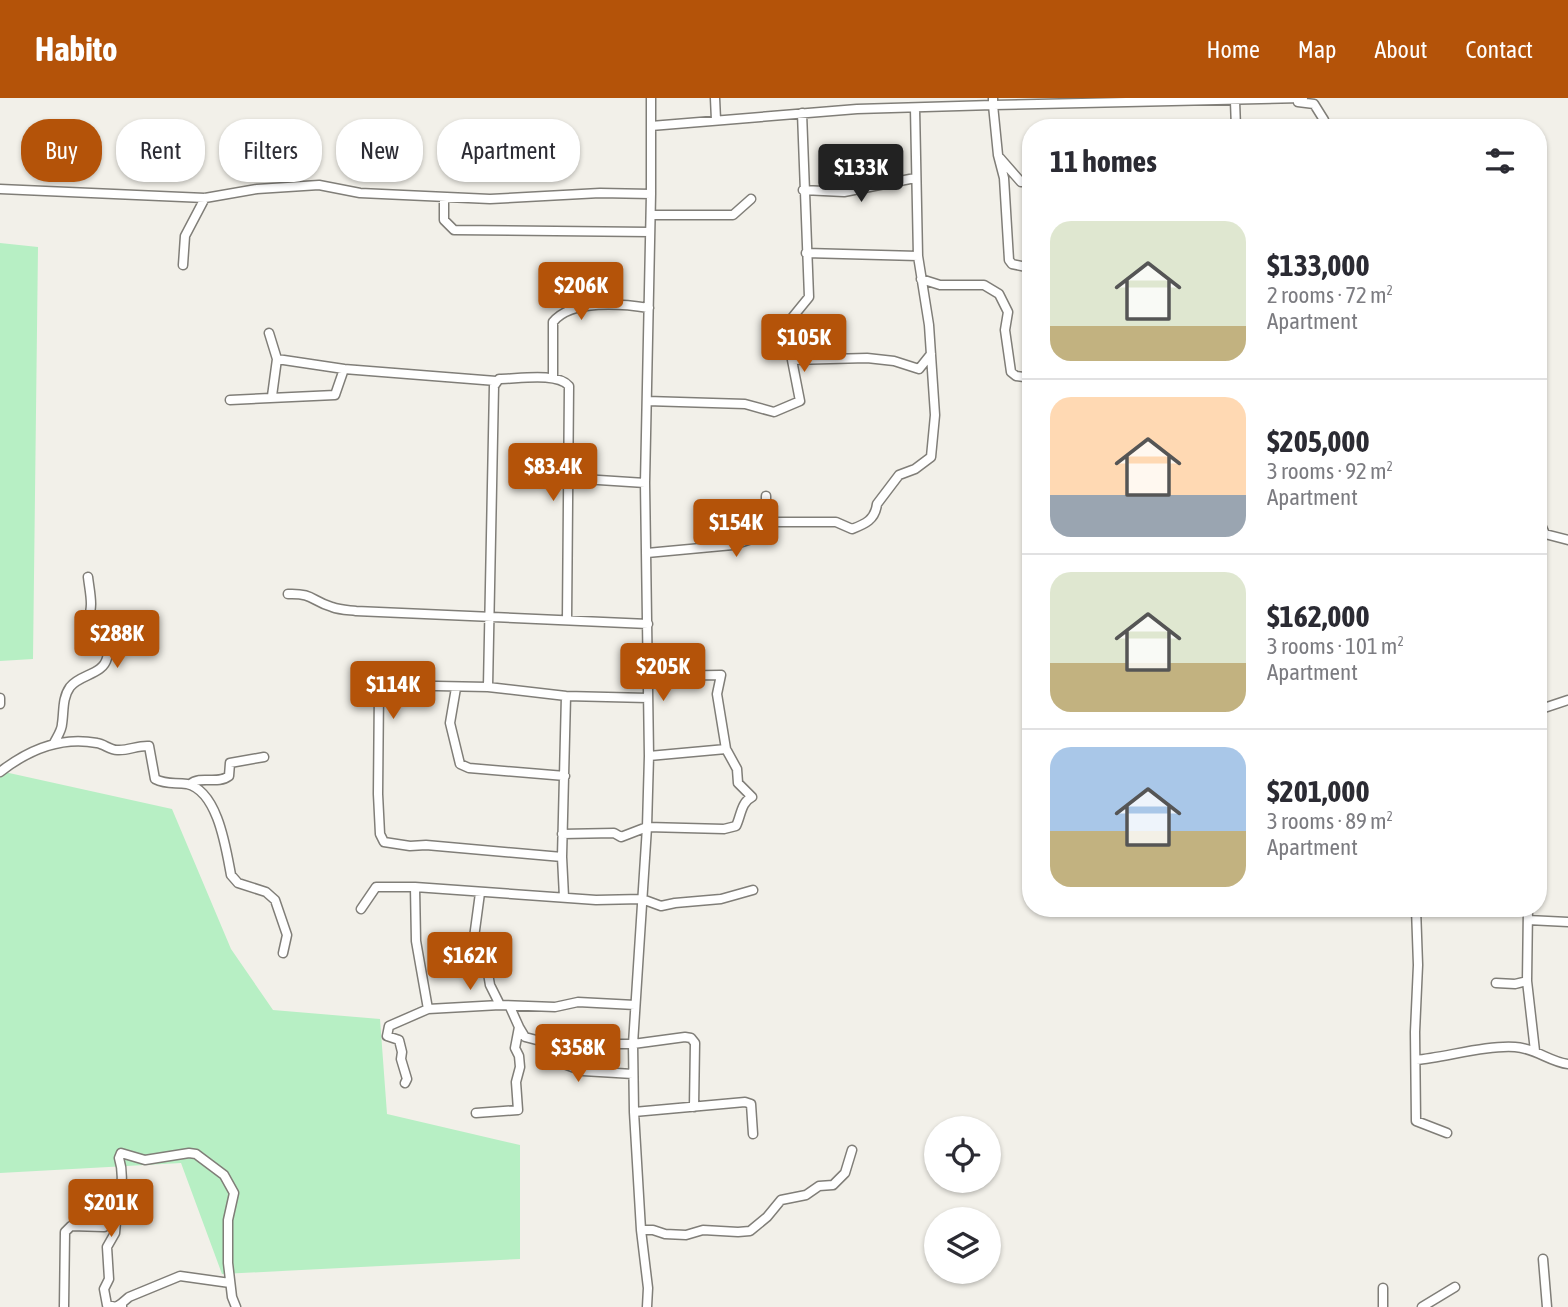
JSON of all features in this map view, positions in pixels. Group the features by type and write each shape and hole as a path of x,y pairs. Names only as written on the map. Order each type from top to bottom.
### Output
{"street":[{"path":"647,1307 648,1288 640,1230 633,1044 649,756 645,483 651,215 650,98"},
{"path":"715,98 716,120"},
{"path":"857,98 857,109"},
{"path":"651,126 857,109 993,102 1176,99 1235,101 1303,98"},
{"path":"1273,99 1314,104 1323,119"},
{"path":"1235,101 1236,119"},
{"path":"993,102 998,155 1004,178 1009,260 1012,264 1022,266"},
{"path":"766,522 836,522 852,529 871,520 877,504 899,475 915,469 931,457 935,415 929,325 918,256 915,108"},
{"path":"647,401 745,404 774,411 800,401 787,324 809,297 802,113"},
{"path":"998,155 1022,182"},
{"path":"803,190 844,192 915,178"},
{"path":"0,188 205,198 257,189 319,185 360,193 490,199 600,193 651,194"},
{"path":"444,197 444,220 454,230 650,232"},
{"path":"183,265 185,236 205,198"},
{"path":"651,215 733,215 751,198"},
{"path":"806,253 918,256"},
{"path":"921,279 940,285 984,285 999,294 1008,312 1005,330 1011,372 1022,377"},
{"path":"553,378 553,321 559,314 584,306 629,305 649,308"},
{"path":"269,333 277,359 272,396"},
{"path":"792,360 867,358 894,361 919,369 931,354"},
{"path":"277,359 344,369 496,381 553,378 564,380 569,386 568,620"},
{"path":"230,400 335,395 344,369"},
{"path":"488,687 496,381"},
{"path":"568,478 645,483"},
{"path":"647,553 733,545 758,537 766,522 766,496"},
{"path":"1547,535 1568,540"},
{"path":"54,743 62,727 62,710 69,688 78,680 98,671 107,660 108,655 91,631 88,577"},
{"path":"288,594 305,593 317,602 333,608 356,611 648,624"},
{"path":"562,834 614,833 621,837 647,827 724,829 736,826 743,806 747,799 752,797 738,783 737,769 726,749 717,694 721,675 648,676"},
{"path":"562,857 384,842 380,834 378,794 379,689 386,685 488,687 566,696 648,698"},
{"path":"456,688 450,723 460,764 469,768 565,776"},
{"path":"564,897 562,834 566,696"},
{"path":"0,698 0,704"},
{"path":"1547,707 1568,700"},
{"path":"0,772 35,750 54,743 101,743 117,750 146,745 151,749 155,779 166,784 190,785 208,799 216,812 231,875 238,883 265,892 275,900 287,935 283,953"},
{"path":"649,756 726,749"},
{"path":"190,785 195,780 223,780 229,776 230,763 264,757"},
{"path":"360,909 376,887 642,899 661,906 721,899 753,890"},
{"path":"415,887 415,941 428,1009"},
{"path":"480,892 473,945 484,950 490,985 500,1005"},
{"path":"1416,917 1416,1121 1447,1133"},
{"path":"1535,1051 1527,981 1528,920 1568,922"},
{"path":"1496,983 1515,984 1527,981"},
{"path":"405,1083 407,1079 399,1040 387,1036 389,1026 428,1009 500,1005 555,1007 578,1002 635,1005"},
{"path":"510,1006 525,1037 552,1044 633,1044 691,1038 695,1043 694,1107"},
{"path":"476,1113 517,1110 516,1082 520,1067 515,1048 519,1027"},
{"path":"552,1044 564,1064 583,1071 634,1074"},
{"path":"1416,1060 1515,1047 1568,1063"},
{"path":"634,1112 745,1102 751,1104 754,1134"},
{"path":"640,1230 686,1236 703,1230 750,1231 767,1217 781,1200 806,1195 819,1186 833,1185 845,1173 852,1150"},
{"path":"230,1283 180,1276 129,1297 122,1305 107,1306 104,1289 109,1279 107,1247 115,1233 123,1188 119,1157 121,1153 145,1160 196,1154 224,1175 234,1193 228,1220 230,1283 236,1307"},
{"path":"64,1307 65,1232 71,1226 104,1227 105,1223 116,1222"},
{"path":"1543,1259 1547,1307"},
{"path":"1422,1307 1455,1287"},
{"path":"1383,1288 1383,1307"}],"green space":[{"path":"0,243 38,247 33,659 0,661"},
{"path":"0,771 172,809 231,949 273,1010 380,1019 387,1114 520,1145 520,1259 222,1274 181,1163 0,1173"}]}
